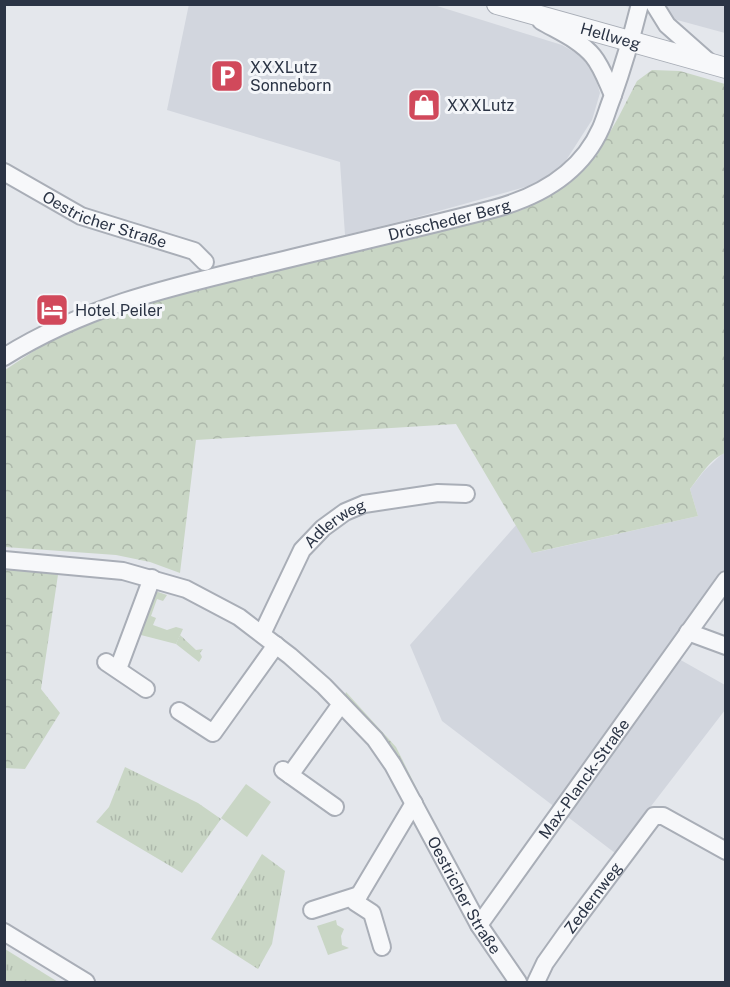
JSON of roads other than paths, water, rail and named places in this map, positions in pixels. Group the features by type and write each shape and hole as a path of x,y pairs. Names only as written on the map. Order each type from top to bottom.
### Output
{"street":[{"name":"Hellweg","path":"497,4 718,66"},
{"name":"Dröscheder Berg","path":"4,357 73,321 123,300 493,210 534,195 555,183 578,162 601,129 619,80 640,4"},
{"path":"654,4 667,26 718,66"},
{"path":"528,14 579,43 593,56 613,95"},
{"name":"Oestricher Straße","path":"4,172 81,216 194,250 205,262"},
{"name":"Adlerweg","path":"262,634 302,550 322,528 345,512 364,504 438,493 466,494"},
{"name":"Oestricher Straße","path":"4,560 123,571 186,589 239,616 303,667 375,739 393,765 479,925 518,982"},
{"path":"146,689 112,666 152,578"},
{"name":"Max-Planck-Straße","path":"479,925 726,580"},
{"path":"688,632 726,646"},
{"path":"179,711 213,733 276,645"},
{"path":"335,807 286,772 341,704"},
{"path":"382,947 372,913 355,902 414,803"},
{"name":"Zedernweg","path":"537,982 545,963 556,947 654,816 663,816 726,851"},
{"path":"312,910 359,895"},
{"path":"4,932 86,982"}],"place":[{"name":"XXXLutz Sonneborn","path":"227,76"},
{"name":"XXXLutz","path":"424,105"},
{"name":"Hotel Peiler","path":"52,310"}]}
